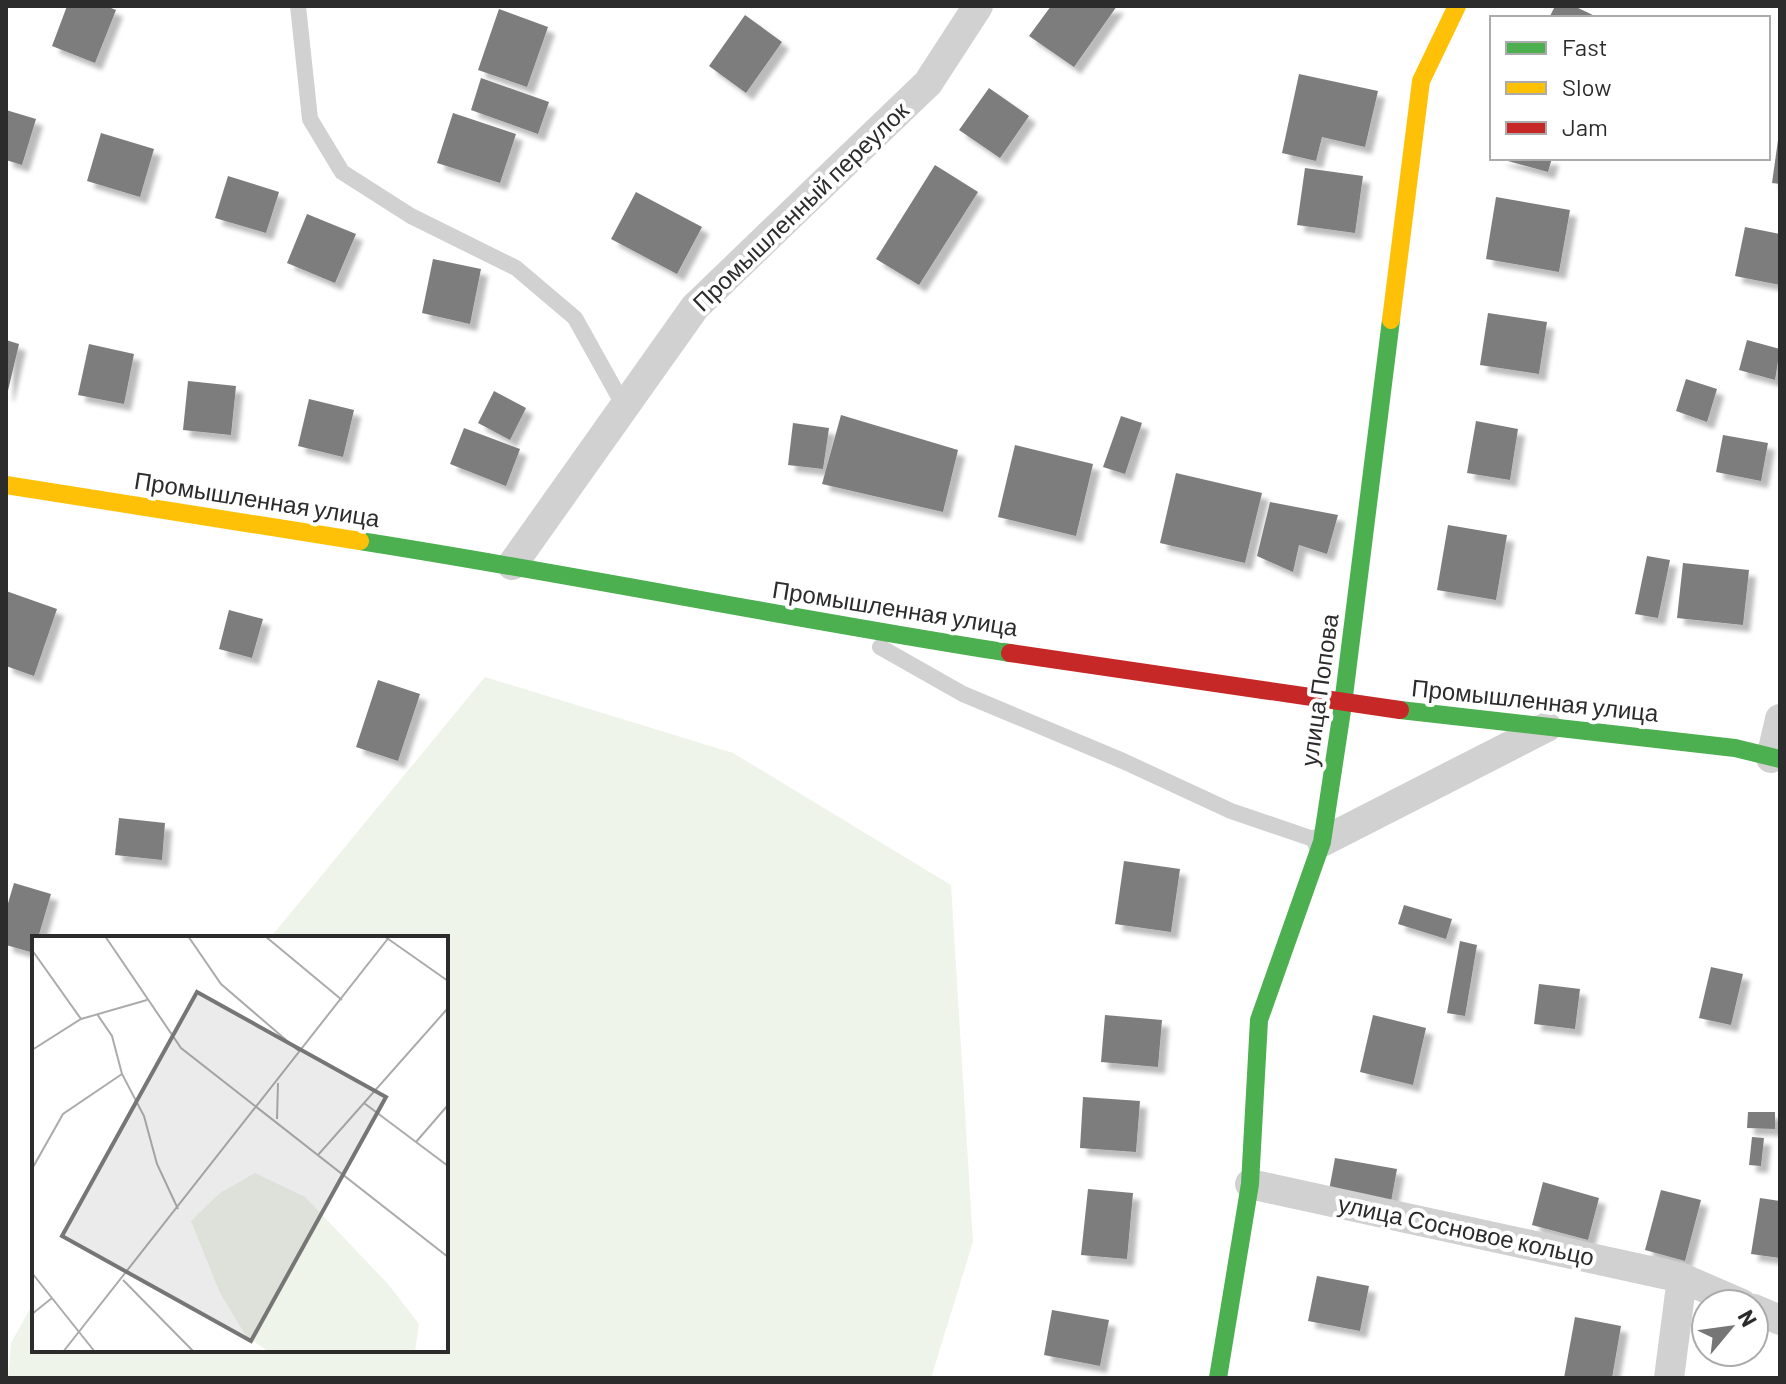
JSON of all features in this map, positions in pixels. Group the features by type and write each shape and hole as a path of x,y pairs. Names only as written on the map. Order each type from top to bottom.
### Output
{"street":[{"name":"Промышленный переулок","path":"512,565 695,307 928,83 978,6"},
{"name":"улица Попова","path":"1218,1378 1250,1184 1259,1020 1322,842 1343,704 1421,81 1457,6"},
{"name":"Промышленная улица","path":"6,485 512,565 843,627 1343,704 1735,748 1776,758"},
{"path":"1776,758 1780,719"},
{"path":"1322,842 1547,727"},
{"name":"улица Сосновое кольцо","path":"1250,1184 1682,1278 1705,1288"},
{"path":"1669,1378 1682,1278"}],"lane":[{"path":"298,6 310,119 342,172 411,216 516,268 575,318 624,406"},
{"path":"843,627 963,694 1123,761 1231,811 1322,842"}],"shaded area":[{"path":"485,677 733,753 951,885 973,1242 931,1378 8,1378 11,1343 32,1306 32,1352 448,1352 448,936 272,936"}],"building":[{"path":"67,6 106,6 116,10 95,63 52,46"},
{"path":"1051,6 1117,6 1074,67 1029,36"},
{"path":"1555,6 1574,6 1595,16 1550,16"},
{"path":"499,9 548,27 527,87 478,70"},
{"path":"745,15 782,42 746,93 709,66"},
{"path":"1299,74 1378,91 1365,147 1322,137 1316,161 1282,153"},
{"path":"481,78 549,102 538,134 471,110"},
{"path":"989,88 1029,116 1000,158 959,130"},
{"path":"6,110 36,119 22,165 6,160"},
{"path":"453,113 516,134 500,183 437,163"},
{"path":"101,133 154,149 140,197 87,181"},
{"path":"1780,140 1780,184 1772,183"},
{"path":"1504,160 1551,160 1548,172"},
{"path":"935,165 978,192 919,285 876,259"},
{"path":"1305,168 1363,176 1355,233 1297,225"},
{"path":"228,176 279,192 266,233 215,218"},
{"path":"636,192 702,227 677,274 611,239"},
{"path":"1496,197 1570,210 1559,272 1486,259"},
{"path":"307,214 356,234 335,283 287,263"},
{"path":"1745,227 1780,234 1780,285 1735,276"},
{"path":"433,259 481,269 470,324 422,313"},
{"path":"1488,313 1547,322 1539,374 1480,365"},
{"path":"6,340 19,344 7,395 6,395"},
{"path":"1747,340 1780,349 1775,380 1739,370"},
{"path":"89,344 134,354 124,404 78,395"},
{"path":"1686,379 1717,389 1707,422 1676,411"},
{"path":"188,381 236,386 231,435 183,430"},
{"path":"494,391 526,408 510,440 478,423"},
{"path":"309,399 354,410 343,457 298,446"},
{"path":"841,415 958,450 943,512 822,484"},
{"path":"1121,416 1142,423 1125,474 1103,467"},
{"path":"1476,421 1518,429 1510,480 1467,473"},
{"path":"793,423 829,428 823,469 788,465"},
{"path":"464,428 520,449 506,486 450,464"},
{"path":"1723,435 1768,443 1761,481 1716,472"},
{"path":"1015,445 1093,464 1076,536 998,517"},
{"path":"1176,473 1262,493 1245,563 1160,543"},
{"path":"1270,502 1338,515 1327,554 1299,545 1293,572 1257,556"},
{"path":"1448,525 1507,535 1496,600 1437,590"},
{"path":"1647,556 1670,560 1658,618 1635,614"},
{"path":"1683,563 1749,570 1743,625 1677,618"},
{"path":"6,591 57,609 34,676 6,666"},
{"path":"229,610 263,619 252,658 219,649"},
{"path":"378,680 420,694 398,761 356,747"},
{"path":"119,818 165,823 162,860 115,855"},
{"path":"1124,861 1180,869 1171,932 1115,924"},
{"path":"14,883 51,894 39,936 32,936 32,952 6,945 6,910"},
{"path":"1404,905 1452,919 1446,939 1398,924"},
{"path":"1460,941 1477,945 1465,1016 1447,1013"},
{"path":"1711,967 1743,974 1731,1025 1699,1018"},
{"path":"1539,984 1580,989 1575,1029 1534,1024"},
{"path":"1105,1015 1162,1020 1158,1067 1101,1062"},
{"path":"1373,1015 1426,1028 1413,1085 1360,1072"},
{"path":"1083,1097 1140,1101 1136,1152 1080,1148"},
{"path":"1748,1112 1775,1112 1775,1129 1747,1128"},
{"path":"1752,1137 1764,1138 1761,1166 1749,1165"},
{"path":"1335,1158 1397,1169 1390,1207 1328,1196"},
{"path":"1543,1182 1599,1198 1588,1240 1532,1225"},
{"path":"1088,1189 1133,1193 1127,1259 1081,1255"},
{"path":"1661,1190 1701,1200 1685,1261 1645,1250"},
{"path":"1760,1198 1780,1201 1780,1258 1751,1254"},
{"path":"1317,1276 1369,1286 1360,1331 1308,1321"},
{"path":"1052,1310 1109,1320 1100,1366 1044,1355"},
{"path":"1575,1317 1621,1326 1612,1378 1564,1378"}],"traffic: fast":[{"path":"1218,1378 1250,1184 1259,1020 1322,842 1343,704 1391,320"},
{"path":"360,541 1010,653"},
{"path":"1400,710 1735,748 1780,759"}],"traffic: slow":[{"path":"1391,320 1421,81 1457,6"},
{"path":"6,485 360,541"}],"traffic: jam":[{"path":"1010,653 1400,710"}]}
